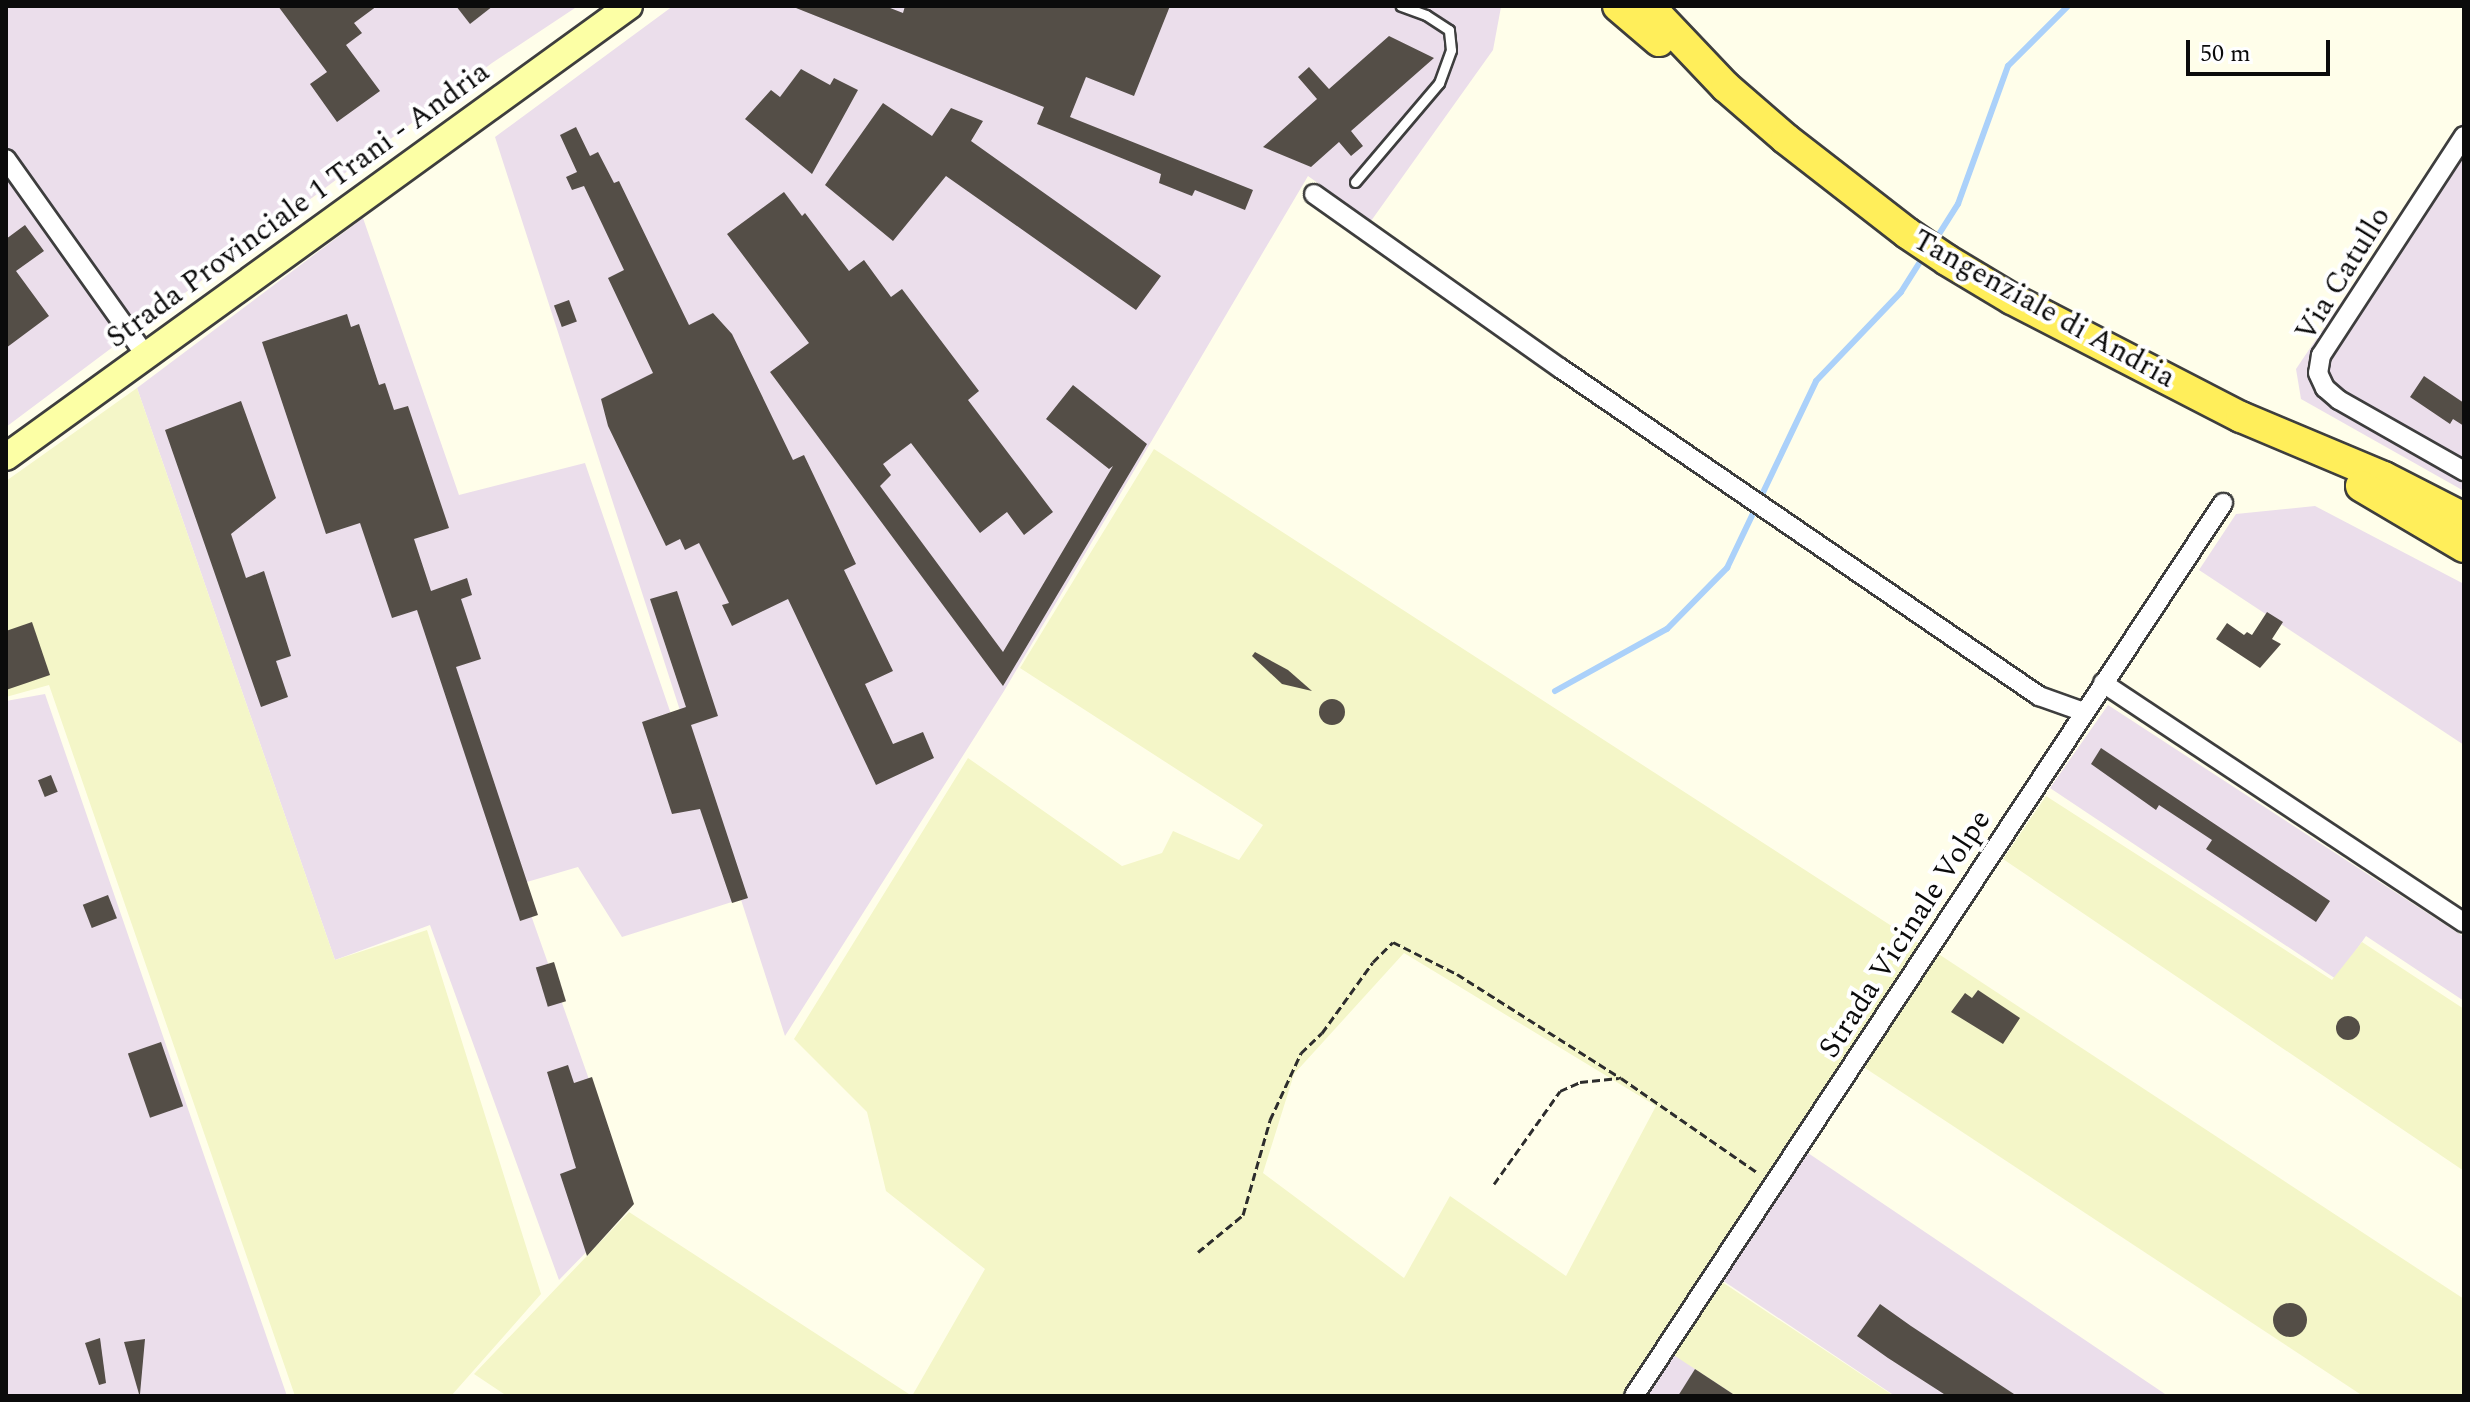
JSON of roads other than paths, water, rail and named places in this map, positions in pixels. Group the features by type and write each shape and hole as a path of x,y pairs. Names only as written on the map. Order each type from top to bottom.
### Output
{"main road":[{"name":"Strada Provinciale 1 Trani - Andria","path":"6,457 629,6"},
{"path":"1618,6 1684,65 1726,87"},
{"name":"Tangenziale di Andria","path":"1649,6 1726,87 1907,233 1947,260 2012,299 2274,432 2464,547"},
{"path":"1663,6 1697,55"},
{"name":"Tangenziale di Andria","path":"2274,432 2384,477 2464,518"}],"street":[{"name":"Via Catullo","path":"2464,136 2321,355 2318,373 2325,388 2339,400 2464,471"},
{"path":"6,159 146,356"},
{"path":"1314,194 1560,368 2039,696 2084,712"},
{"name":"Strada Vicinale Volpe","path":"1634,1396 2223,503"},
{"path":"2103,683 2464,923"}],"lane":[{"path":"1355,182 1439,83 1451,50 1449,30 1426,15 1401,6"}],"waterway":[{"path":"1934,242 1958,204 2008,66 2068,6"},
{"path":"1555,691 1667,629 1727,568 1816,381 1901,292 1925,254"}]}
